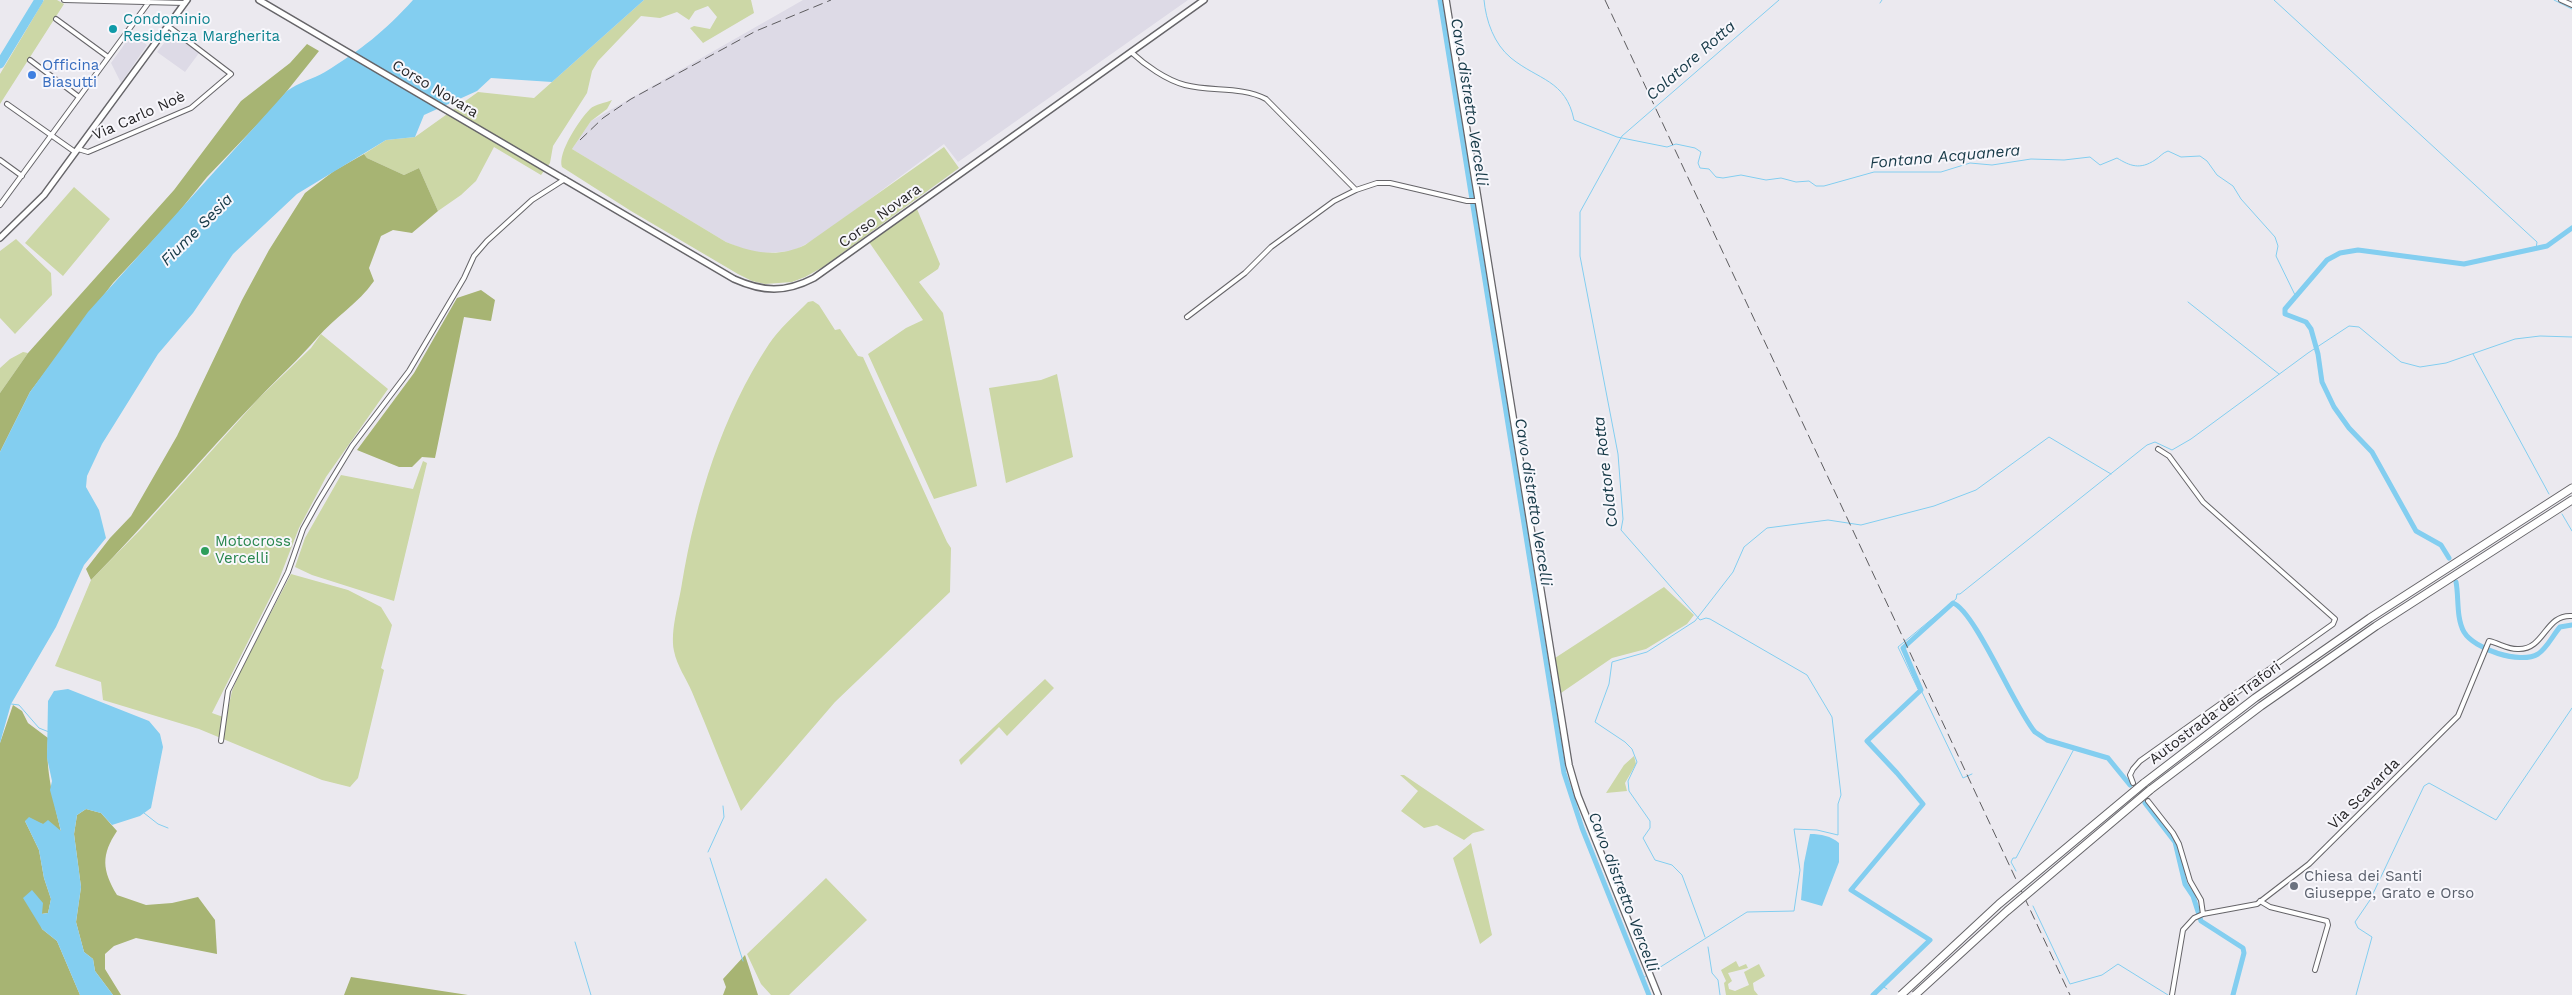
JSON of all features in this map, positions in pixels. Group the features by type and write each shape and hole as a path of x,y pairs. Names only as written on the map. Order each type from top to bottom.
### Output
{"highway":[{"name":"Autostrada dei Trafori","path":"1901,995 2014,891 2144,783 2255,698 2370,618 2572,488"},
{"name":"Autostrada dei Trafori","path":"1916,995 2007,911 2150,790 2261,706 2376,626 2572,500"}],"main road":[{"name":"Corso Novara","path":"259,0 734,279 755,288 789,289 814,278 1204,0"},
{"path":"1446,0 1477,201 1573,780 1658,995"},
{"path":"0,238 35,206 186,2"}],"street":[{"path":"64,0 186,2"},
{"path":"2562,0 2572,5"},
{"path":"0,205 149,2"},
{"path":"56,19 108,57"},
{"name":"Via Carlo Noè","path":"76,151 88,152 176,116 191,108 230,74 168,26"},
{"path":"1131,52 1164,75 1185,85 1250,93 1266,99 1356,190"},
{"path":"30,60 79,97"},
{"path":"8,104 76,151"},
{"path":"0,160 22,176"},
{"path":"220,741 228,690 288,572 303,529 352,446 409,371 464,278 474,256 487,240 532,200 565,179"},
{"path":"1187,317 1245,273 1271,248 1334,201 1356,190 1377,183 1390,183 1467,201 1477,201"},
{"path":"2132,783 2130,775 2132,769 2140,761 2333,624 2335,619 2208,507 2195,494 2169,456 2158,449"},
{"name":"Via Scavarda","path":"2172,995 2183,930 2194,918 2203,914 2231,910 2260,901 2309,864 2450,725 2463,707 2487,643 2494,642 2510,648 2528,648 2539,640 2555,620 2564,616 2572,616"},
{"path":"2148,801 2173,833 2179,844 2190,881 2201,900 2203,914"},
{"path":"2260,901 2270,907 2327,921 2328,925 2315,970"}],"shaded area":[{"path":"803,0 1188,0 958,162 944,144 819,237 793,251 763,253 746,250 726,242 572,149 591,121"},
{"path":"172,33 199,53 185,72 157,52"},
{"path":"132,34 147,45 121,83 111,63"}],"green space":[{"path":"44,0 57,0 64,4 0,104 0,74"},
{"path":"644,0 751,0 754,13 703,43 690,28 694,26 710,29 717,17 708,6 695,11 689,20 677,12 660,18 641,16 598,61 592,71 587,93 553,146 550,163 541,175 494,147 476,181 461,195 438,211 419,168 404,175 367,158 364,154 386,140 415,137 478,92 534,98"},
{"path":"307,44 319,51 275,106 207,177 173,219 113,283 30,392 0,452 0,393 28,353 174,190 241,101 290,63"},
{"path":"612,100 607,109 591,121 572,149 726,242 756,251 785,252 805,245 944,147 959,168 823,267 792,282 765,284 752,281 738,274 631,211 562,167 561,161 566,145 581,120 592,107"},
{"path":"364,154 367,158 404,175 419,168 438,211 412,233 393,230 381,236 369,268 374,281 368,289 324,330 259,398 91,580 86,569 110,538 131,516 177,436 242,300 269,250 305,193 334,171"},
{"path":"74,187 110,219 63,276 25,243"},
{"path":"917,209 940,264 938,269 919,282 943,313 977,486 934,499 868,354 906,328 923,320 869,242"},
{"path":"16,239 51,273 52,295 15,334 0,318 0,251"},
{"path":"481,290 495,300 491,321 464,317 435,458 422,457 412,467 399,467 357,450 414,373 457,298"},
{"path":"813,301 819,305 835,330 840,329 858,356 863,357 951,548 950,592 835,702 741,811 692,692 677,662 673,643 674,626 688,552 703,490 725,429 752,371 769,344 777,333 808,302"},
{"name":"Motocross Vercelli","path":"321,334 388,389 326,477 299,528 278,582 212,713 226,718 232,691 240,672 291,574 348,590 381,607 392,625 381,668 384,670 358,778 350,787 322,780 199,729 103,700 101,682 55,666 91,580 142,528 259,398 311,348"},
{"path":"23,352 28,353 0,393 0,368 10,359"},
{"path":"1057,374 1073,457 1006,483 989,388 1041,380"},
{"path":"423,461 427,463 394,601 312,575 295,567 305,538 341,475 413,489"},
{"path":"1664,587 1694,615 1687,624 1646,649 1612,658 1561,693 1555,658"},
{"path":"1045,679 1054,688 1007,736 999,727 961,765 959,760"},
{"path":"13,705 22,711 28,723 48,738 49,774 61,832 43,824 25,821 39,850 44,878 51,899 48,913 41,914 32,891 42,929 57,941 80,995 0,995 0,743"},
{"path":"1634,756 1636,764 1625,783 1627,791 1606,793 1624,765"},
{"path":"1400,775 1404,775 1485,830 1473,833 1464,840 1437,825 1424,828 1401,811 1418,791"},
{"path":"86,809 101,813 117,831 108,848 105,863 108,878 117,895 146,905 172,903 198,897 215,920 217,954 136,938 114,946 105,954 105,969 121,995 113,995 95,971 93,959 84,952 76,922 81,887 74,834 77,815"},
{"path":"1471,843 1492,935 1480,944 1453,858"},
{"path":"826,878 867,920 789,995 771,995 761,984 747,954"},
{"path":"745,955 758,995 723,995 726,987 723,979"},
{"path":"1736,961 1739,967 1746,964 1748,968 1728,973 1732,981 1728,984 1729,989 1735,991 1749,985 1744,972 1759,964 1765,976 1753,983 1754,990 1758,995 1726,995 1724,983 1726,981 1721,970"},
{"path":"351,977 468,995 344,995"}],"water":[{"name":"Fiume Sesia","path":"413,0 644,0 552,82 491,78 477,91 424,115 415,137 386,140 297,194 233,254 193,313 158,354 102,444 87,476 86,487 99,510 106,538 84,565 56,627 11,704 0,743 0,452 30,392 88,312 287,91 325,72 350,56 382,31"},
{"path":"68,689 149,721 160,734 163,747 151,808 140,816 112,825 101,813 86,809 77,815 74,834 81,887 76,922 84,952 93,959 95,971 113,995 80,995 57,941 42,929 23,898 32,890 43,903 42,914 48,913 51,899 44,878 39,850 25,821 29,817 43,824 48,820 61,831 50,790 52,781 47,758 48,701 54,691"},
{"path":"1810,834 1826,836 1839,843 1839,862 1822,906 1801,900 1804,863"}],"waterway":[{"path":"0,64 39,0"},
{"name":"Cavo distretto Vercelli","path":"1440,0 1564,773 1582,828 1649,995"},
{"name":"Fontana Acquanera","path":"1484,0 1489,24 1500,46 1511,58 1558,89 1565,97 1574,120 1617,137 1667,147 1676,144 1695,148 1701,152 1698,163 1700,168 1709,169 1716,177 1723,178 1741,175 1766,180 1781,178 1796,182 1809,181 1816,186 1824,186 1874,172 1941,172 1970,163 1992,165 2031,159 2064,160 2090,157 2100,165 2117,158 2131,165 2140,166 2150,163 2168,151 2181,157 2200,156 2207,161 2217,175 2233,186 2241,199 2275,237 2278,246 2276,256 2295,295"},
{"name":"Colatore Rotta","path":"1651,973 1747,912 1794,911 1800,870 1794,829 1817,830 1838,835 1838,804 1841,795 1832,717 1807,675 1710,619 1700,620 1621,530 1623,519 1618,454 1580,256 1580,212 1622,136 1779,0"},
{"path":"2274,0 2537,242 2536,249"},
{"path":"2554,0 2572,9"},
{"path":"2449,558 2441,545 2416,531 2372,452 2349,428 2334,407 2322,382 2318,354 2311,329 2306,322 2285,314 2285,309 2327,260 2340,253 2358,250 2464,264 2547,246 2572,228"},
{"path":"2188,302 2279,374"},
{"path":"1918,689 1898,647 1956,599 1957,594 1960,594 2147,445 2155,442 2172,450 2191,439 2308,353 2349,326 2359,327 2401,362 2420,367 2446,363 2515,339 2540,336 2572,337"},
{"path":"2473,354 2549,494"},
{"path":"1705,937 1682,875 1672,865 1655,860 1643,838 1650,828 1650,821 1629,791 1628,781 1637,762 1632,749 1625,742 1595,722 1609,684 1612,662 1647,652 1695,621 1733,572 1744,547 1767,528 1828,520 1861,525 1934,506 1976,490 2049,437 2111,474"},
{"path":"2562,514 2572,531"},
{"path":"2456,582 2459,614 2464,632 2477,644 2498,654 2520,658 2538,654 2560,627 2572,625"},
{"path":"1873,995 1930,940 1851,890 1923,804 1867,741 1921,690 1903,648 1953,603 1962,610 1972,623 2035,732 2047,740 2108,758 2130,785"},
{"path":"1921,690 1963,778 1972,774"},
{"path":"11,704 19,705 39,728 49,732"},
{"path":"2356,995 2372,937 2358,928 2355,922 2370,900 2424,786 2429,783 2496,820 2572,708"},
{"path":"2016,871 2011,862 2013,858 2016,858 2074,749"},
{"path":"2145,803 2175,842 2185,884 2193,896 2201,921 2243,948 2244,953 2233,995"},
{"path":"708,852 724,817 723,806"},
{"path":"144,813 158,824 168,828"},
{"path":"710,858 743,961"},
{"path":"2033,906 2070,984 2102,975 2118,964 2168,995"},
{"path":"575,942 591,995"},
{"path":"1708,947 1712,973 1718,980 1720,995"},
{"name":"Colatore Rotta","path":"1642,979 1647,975"},
{"path":"1882,986 1887,989"}],"tunnel":[{"path":"2133,783 2148,801"}],"railway":[{"path":"580,140 603,118 631,99 756,31 831,0"},
{"path":"1605,0 2070,995"}],"place":[{"name":"Condominio Residenza Margherita","path":"113,29"},
{"name":"Officina Biasutti","path":"32,75"},
{"name":"Motocross Vercelli","path":"205,551"},
{"name":"Chiesa dei Santi Giuseppe, Grato e Orso","path":"2294,886"}]}
